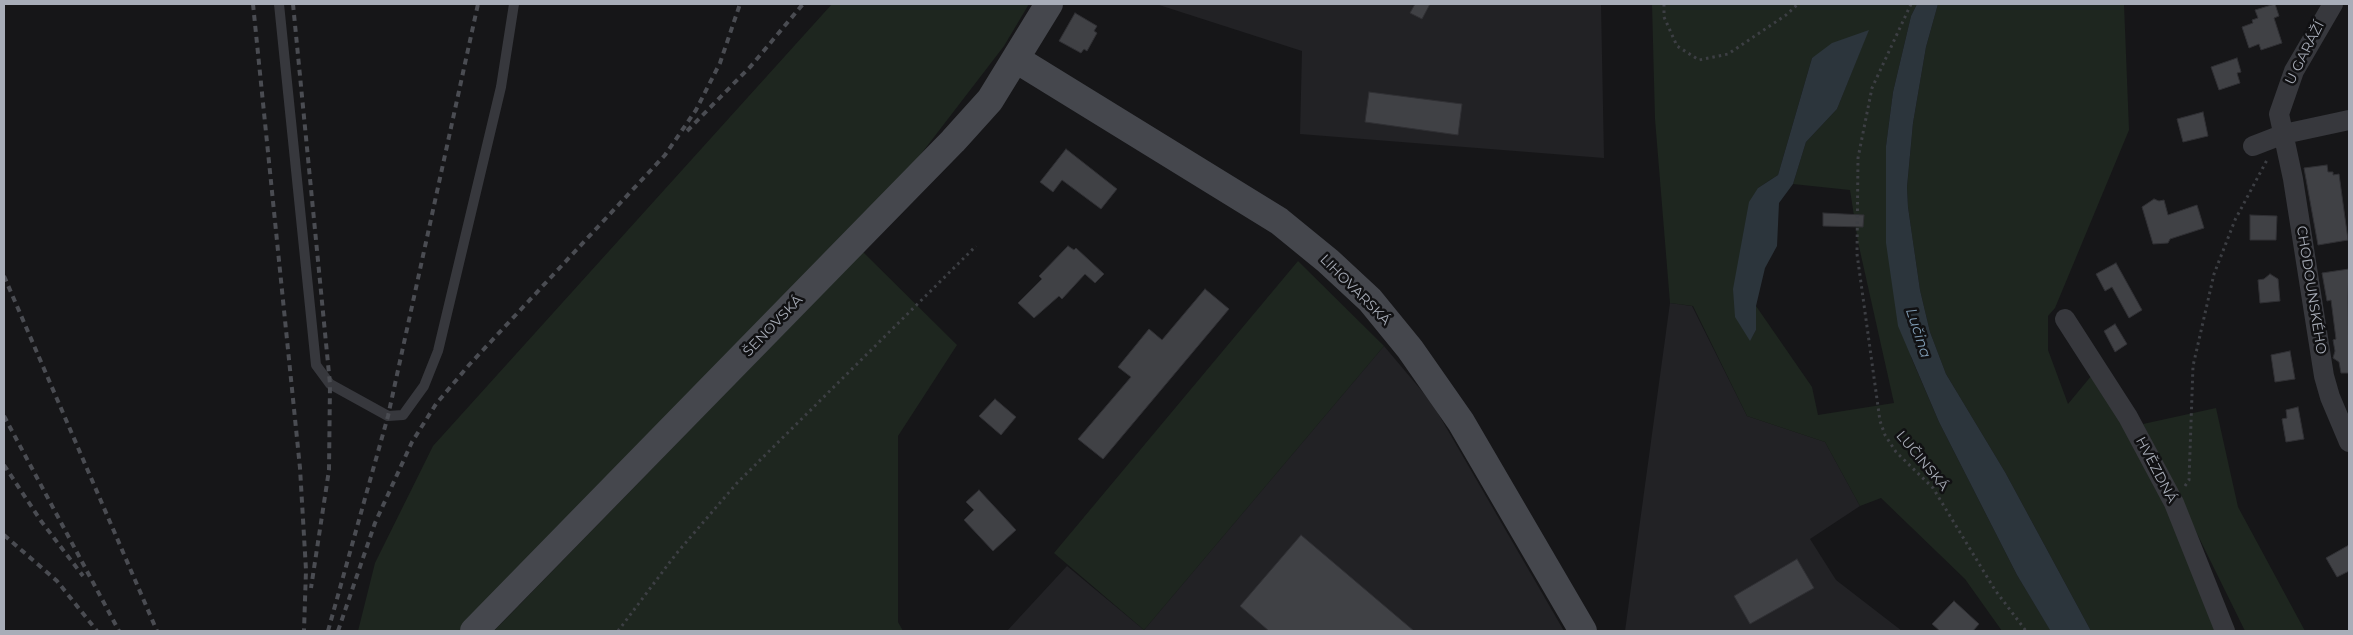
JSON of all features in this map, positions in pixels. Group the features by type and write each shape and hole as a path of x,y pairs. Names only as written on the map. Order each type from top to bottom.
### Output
{"street":[{"name":"ŠENOVSKÁ","path":"474,631 924,172 990,100 1049,4"},
{"name":"U GARÁŽÍ","path":"2284,134 2279,114 2284,94 2294,71 2333,4"},
{"name":"LIHOVARSKÁ","path":"1016,59 1279,221 1328,261 1370,300 1410,349 1461,422 1583,631"},
{"path":"2253,146 2284,134 2349,120"},
{"name":"CHODOUNSKÉHO","path":"2284,134 2324,376 2330,397 2349,442"},
{"name":"HVĚZDNÁ","path":"2065,319 2128,417 2174,503 2225,631"}],"lane":[{"path":"279,4 316,365 330,384 388,416 403,415 424,386 438,351 501,87 514,4"}],"path":[{"path":"1664,4 1664,17 1677,46 1699,60 1728,54 1786,15 1798,4"},
{"name":"LUČINSKÁ","path":"1911,4 1872,88 1858,158 1857,254 1880,421 1885,435 1896,452 1933,488 1995,590 2026,631"},
{"path":"2174,503 2189,480 2193,366 2214,274 2235,220 2257,178 2284,134"},
{"path":"618,631 676,554 737,484 976,246"}],"shaded area":[{"path":"832,4 1029,4 1004,46 911,167 463,631 358,631 375,563 433,446"},
{"path":"1156,4 1601,4 1604,158 1300,134 1302,51"},
{"path":"1652,4 1917,4 1911,16 1893,92 1886,146 1911,357 1939,422 2017,575 2051,631 2002,631 1965,579 1881,498 1860,506 1825,442 1747,416 1693,306 1670,303 1655,119","holes":["1868,31 1837,109 1806,142 1793,184 1850,190 1858,242 1894,403 1818,415 1812,387 1756,306 1756,330 1750,340 1758,188 1778,175 1812,58"]},
{"path":"1938,4 2124,4 2129,130 2055,308 2048,316 2048,350 2068,404 2092,375 2159,485 2219,631 2091,631 2005,472 1946,374 1930,332 1920,290 1908,207 1907,187 1913,123 1926,47"},
{"path":"863,252 957,345 898,436 898,622 903,631 494,631"},
{"path":"1298,261 1384,346 1144,630 1054,553"},
{"path":"1670,303 1692,306 1747,416 1825,442 1860,506 1810,539 1836,580 1902,631 1625,631"},
{"path":"1384,346 1432,403 1564,631 1007,631 1067,566 1144,630"},
{"path":"2216,408 2238,507 2305,631 2245,631 2143,424"}],"water":[{"name":"Lučina","path":"1917,4 1938,4 1926,47 1913,123 1907,187 1908,207 1920,290 1930,332 1946,374 2005,472 2091,631 2050,630 2017,575 1939,422 1898,326 1886,243 1886,146 1893,92 1911,16"},
{"path":"1869,30 1837,109 1806,142 1793,184 1779,203 1777,246 1765,268 1756,306 1756,330 1750,341 1735,317 1733,289 1749,202 1758,188 1778,175 1812,58 1832,43"}],"building":[{"path":"1415,4 1430,4 1422,19 1410,13"},
{"path":"2275,4 2279,16 2274,18 2282,43 2261,50 2259,44 2249,48 2242,27 2253,23 2252,20 2258,18 2255,10"},
{"path":"1075,13 1097,26 1094,31 1097,33 1087,51 1084,49 1081,53 1059,41"},
{"path":"2237,58 2241,72 2237,73 2240,83 2219,90 2211,67"},
{"path":"1369,92 1462,104 1458,135 1365,122"},
{"path":"2203,112 2208,136 2183,142 2177,119"},
{"path":"1066,149 1117,189 1101,209 1062,180 1053,192 1040,182"},
{"path":"2327,165 2328,172 2333,172 2333,175 2339,174 2348,240 2318,245 2304,168"},
{"path":"2154,199 2164,200 2168,215 2197,205 2204,228 2170,239 2168,243 2153,244 2142,207"},
{"path":"1823,213 1864,215 1863,227 1823,226"},
{"path":"2250,215 2277,216 2276,240 2250,240"},
{"path":"1068,246 1074,250 1076,248 1104,274 1095,283 1085,274 1062,299 1059,296 1034,318 1018,303 1042,279 1039,276"},
{"path":"2116,263 2142,310 2129,318 2112,287 2105,291 2096,274"},
{"path":"2349,269 2349,373 2341,373 2339,362 2333,358 2335,351 2333,340 2336,339 2331,300 2327,301 2322,273"},
{"path":"2270,274 2278,279 2280,301 2260,303 2258,280 2264,279"},
{"path":"1205,289 1229,309 1103,459 1078,439 1131,377 1118,367 1149,329 1162,340"},
{"path":"2115,324 2127,344 2115,352 2104,331"},
{"path":"2290,351 2295,379 2275,382 2271,355"},
{"path":"995,399 1016,417 1001,435 979,416"},
{"path":"2298,407 2304,439 2286,442 2282,419 2287,418 2286,410"},
{"path":"979,490 1016,530 993,551 964,520 974,510 966,502"},
{"path":"1301,535 1414,631 1269,631 1240,606"},
{"path":"2349,545 2349,571 2337,577 2326,558"},
{"path":"1797,559 1814,588 1750,624 1734,596"},
{"path":"1954,601 1979,624 1973,631 1940,631 1932,624"}],"railway":[{"path":"253,4 300,468 306,570 304,631"},
{"path":"293,4 330,384 329,470 311,588"},
{"path":"328,631 388,416 478,4"},
{"path":"338,631 375,523 412,442 436,404 469,365 665,155 696,110 720,63 740,4"},
{"path":"687,131 751,66 803,4"},
{"path":"4,276 157,631"},
{"path":"4,416 119,631"},
{"path":"4,465 41,521 83,576"},
{"path":"4,535 57,581 97,631"}]}
